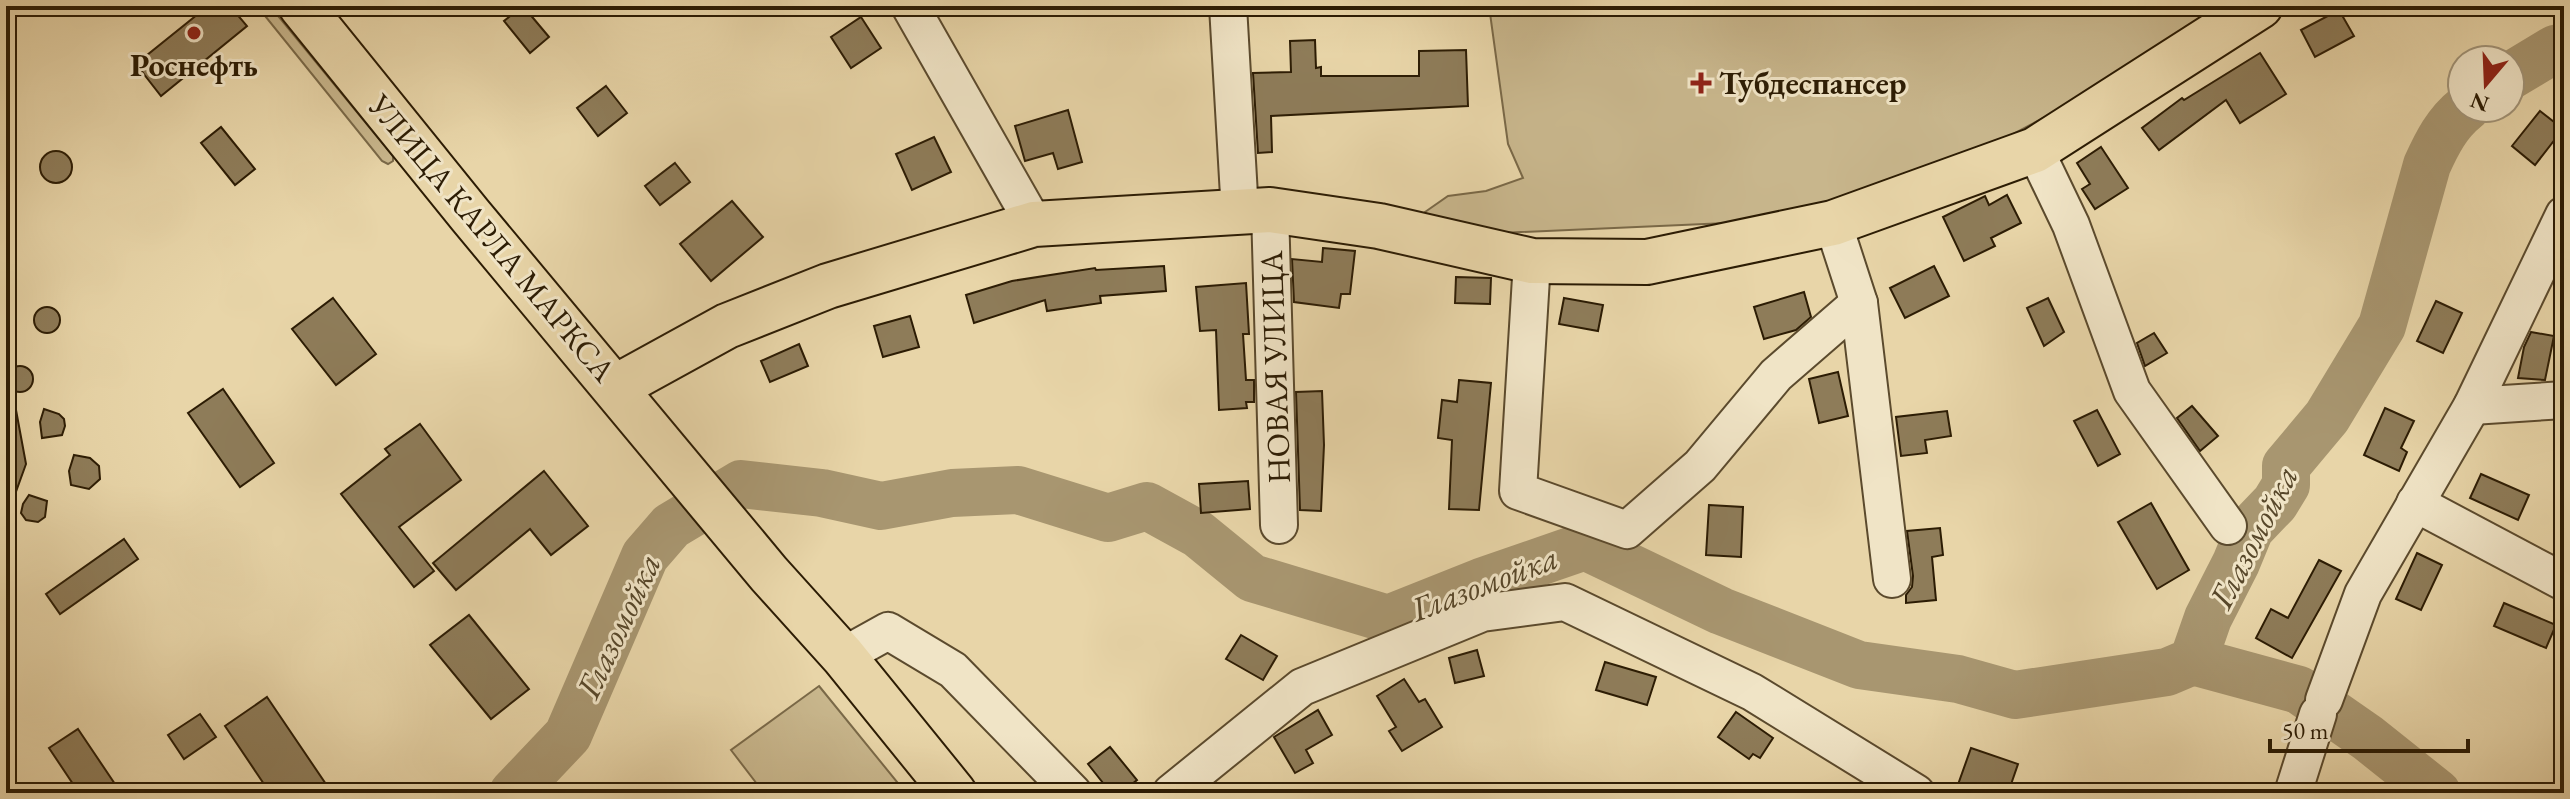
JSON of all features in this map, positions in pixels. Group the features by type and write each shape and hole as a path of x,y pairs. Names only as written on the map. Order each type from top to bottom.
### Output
{"main road":[{"name":"УЛИЦА КАРЛА МАРКСА","path":"301,6 470,215 769,574 843,656"},
{"path":"616,387 727,326 828,286 1034,224 1255,211 1379,226 1532,261 1647,262 1833,223 2035,150 2260,6"},
{"path":"843,656 954,793"}],"street":[{"path":"910,6 1034,224"},
{"name":"НОВАЯ УЛИЦА","path":"1228,6 1255,211 1279,525"},
{"path":"2035,150 2071,225 2132,391 2228,526"},
{"path":"2293,793 2363,594 2472,406 2564,215"},
{"path":"1833,223 1859,303 1892,579"},
{"path":"1532,261 1518,491 1627,530 1700,466 1776,375 1859,303"},
{"path":"2472,406 2564,400"},
{"path":"2415,503 2564,582"},
{"path":"1171,793 1302,687 1482,613 1565,602 1752,692 1916,793"},
{"path":"843,656 888,631 953,670 1073,793"}],"shaded area":[{"path":"257,6 270,6 393,156 393,161 388,164 382,161"},
{"path":"1489,6 2193,6 2201,21 2088,94 1942,172 1842,199 1727,223 1500,233 1428,218 1425,212 1448,196 1486,191 1523,178 1508,144"},
{"path":"819,686 906,793 745,793 757,784 731,750"}],"building":[{"path":"208,6 230,6 247,26 161,96 136,64"},
{"path":"523,6 549,37 530,53 504,21"},
{"path":"2339,10 2354,36 2315,57 2301,30"},
{"path":"861,17 881,48 851,68 831,37"},
{"path":"1315,40 1316,68 1321,67 1321,76 1419,76 1419,51 1466,50 1468,106 1271,116 1272,152 1258,153 1253,73 1291,72 1290,41"},
{"path":"2260,53 2286,94 2240,123 2226,100 2159,150 2142,128 2182,98 2184,100"},
{"path":"606,86 627,113 598,136 577,108"},
{"path":"1068,110 1082,162 1058,169 1053,153 1025,161 1015,126"},
{"path":"2540,111 2563,129 2535,165 2512,146"},
{"path":"221,127 255,169 235,185 201,143"},
{"path":"934,137 951,172 912,190 896,154"},
{"path":"2101,147 2128,188 2095,209 2082,189 2090,184 2077,163"},
{"path":"56,151 67,156 72,167 67,178 56,183 45,178 40,167 45,156"},
{"path":"675,163 690,182 660,205 645,186"},
{"path":"2007,195 2021,223 1991,238 1995,246 1964,261 1943,217 1985,196 1989,205"},
{"path":"732,201 763,237 711,281 680,244"},
{"path":"1323,248 1355,251 1350,294 1341,294 1339,308 1294,302 1292,259 1322,262"},
{"path":"1164,266 1166,291 1100,296 1101,303 1047,311 1045,300 974,323 966,295 1012,281 1095,268"},
{"path":"1934,266 1949,296 1905,318 1890,288"},
{"path":"1456,277 1491,278 1490,304 1455,303"},
{"path":"1246,283 1249,334 1243,334 1246,380 1254,380 1254,402 1246,402 1247,408 1219,410 1216,330 1200,331 1196,287"},
{"path":"1804,292 1811,317 1796,330 1764,339 1754,307"},
{"path":"333,298 376,354 336,385 292,329"},
{"path":"1564,298 1603,305 1598,331 1559,324"},
{"path":"2048,298 2064,332 2044,346 2027,308"},
{"path":"2436,301 2462,313 2443,353 2417,341"},
{"path":"47,307 56,311 60,320 56,329 47,333 38,329 34,320 38,311"},
{"path":"910,316 919,347 883,357 874,326"},
{"path":"2531,332 2554,336 2545,380 2518,378 2524,347"},
{"path":"2154,333 2167,353 2145,366 2137,343"},
{"path":"799,344 808,366 770,382 761,361"},
{"path":"20,366 29,370 33,379 29,388 20,392 11,388 7,379 11,370"},
{"path":"1838,372 1848,416 1819,423 1809,379"},
{"path":"1459,380 1491,383 1479,510 1449,509 1452,440 1438,438 1442,400 1457,402"},
{"path":"223,389 274,463 240,487 188,413"},
{"path":"1322,391 1324,445 1321,511 1300,510 1296,392"},
{"path":"2192,406 2218,436 2200,451 2177,418"},
{"path":"2385,408 2414,421 2401,448 2407,452 2399,471 2364,455"},
{"path":"44,409 64,419 62,435 42,438 40,422"},
{"path":"16,410 26,464 9,511 6,511 6,411"},
{"path":"2097,410 2120,454 2098,466 2074,421"},
{"path":"1947,411 1951,436 1925,440 1927,453 1901,456 1896,417"},
{"path":"420,424 461,480 399,527 434,571 414,587 341,494 390,455 385,449"},
{"path":"74,455 90,458 99,466 100,479 89,489 71,485 69,471"},
{"path":"544,471 588,526 551,555 530,529 456,590 433,563"},
{"path":"2481,474 2529,495 2518,520 2470,498"},
{"path":"1248,481 1250,509 1201,513 1199,484"},
{"path":"29,495 47,501 45,517 38,522 26,520 21,513"},
{"path":"2151,503 2189,570 2157,589 2118,522"},
{"path":"1709,505 1743,507 1741,557 1706,555"},
{"path":"1940,528 1943,555 1932,557 1936,600 1906,603 1913,576 1907,531"},
{"path":"124,539 138,559 60,614 46,594"},
{"path":"2417,553 2442,565 2421,610 2396,599"},
{"path":"2319,560 2341,571 2292,658 2256,638 2271,609 2288,618"},
{"path":"2504,603 2556,625 2546,648 2494,626"},
{"path":"469,615 529,689 491,719 430,645"},
{"path":"1241,635 1277,656 1263,680 1226,659"},
{"path":"1477,650 1484,676 1455,683 1449,658"},
{"path":"1605,662 1656,677 1647,705 1596,690"},
{"path":"1404,679 1419,702 1425,699 1442,727 1402,751 1389,731 1396,727 1377,696"},
{"path":"267,697 332,793 270,793 225,726"},
{"path":"1318,710 1332,735 1306,750 1313,763 1295,773 1274,737"},
{"path":"1736,712 1773,738 1760,758 1753,754 1749,759 1718,737"},
{"path":"200,714 216,737 184,759 168,735"},
{"path":"78,729 121,793 79,793 49,748"},
{"path":"1110,747 1137,780 1121,793 1111,793 1088,764"},
{"path":"1971,748 2018,764 2008,793 1955,793"}],"waterway":[{"name":"Глазомойка","path":"2526,66 2564,47"},
{"name":"Глазомойка","path":"513,793 568,735 645,556 671,526 741,484 822,493 881,506 952,493 1018,490 1108,518 1147,506 1198,534 1252,578 1388,619 1585,546 1721,611 1859,665 1958,679 2015,695 2167,672 2193,661 2208,618 2250,529 2275,503 2286,485 2286,466 2327,417 2382,326 2427,165 2451,124"},
{"path":"2193,661 2299,690 2368,738 2437,793"}],"place":[{"name":"Роснефть","path":"194,33"},
{"name":"Тубдеспансер","path":"1701,83"}]}
